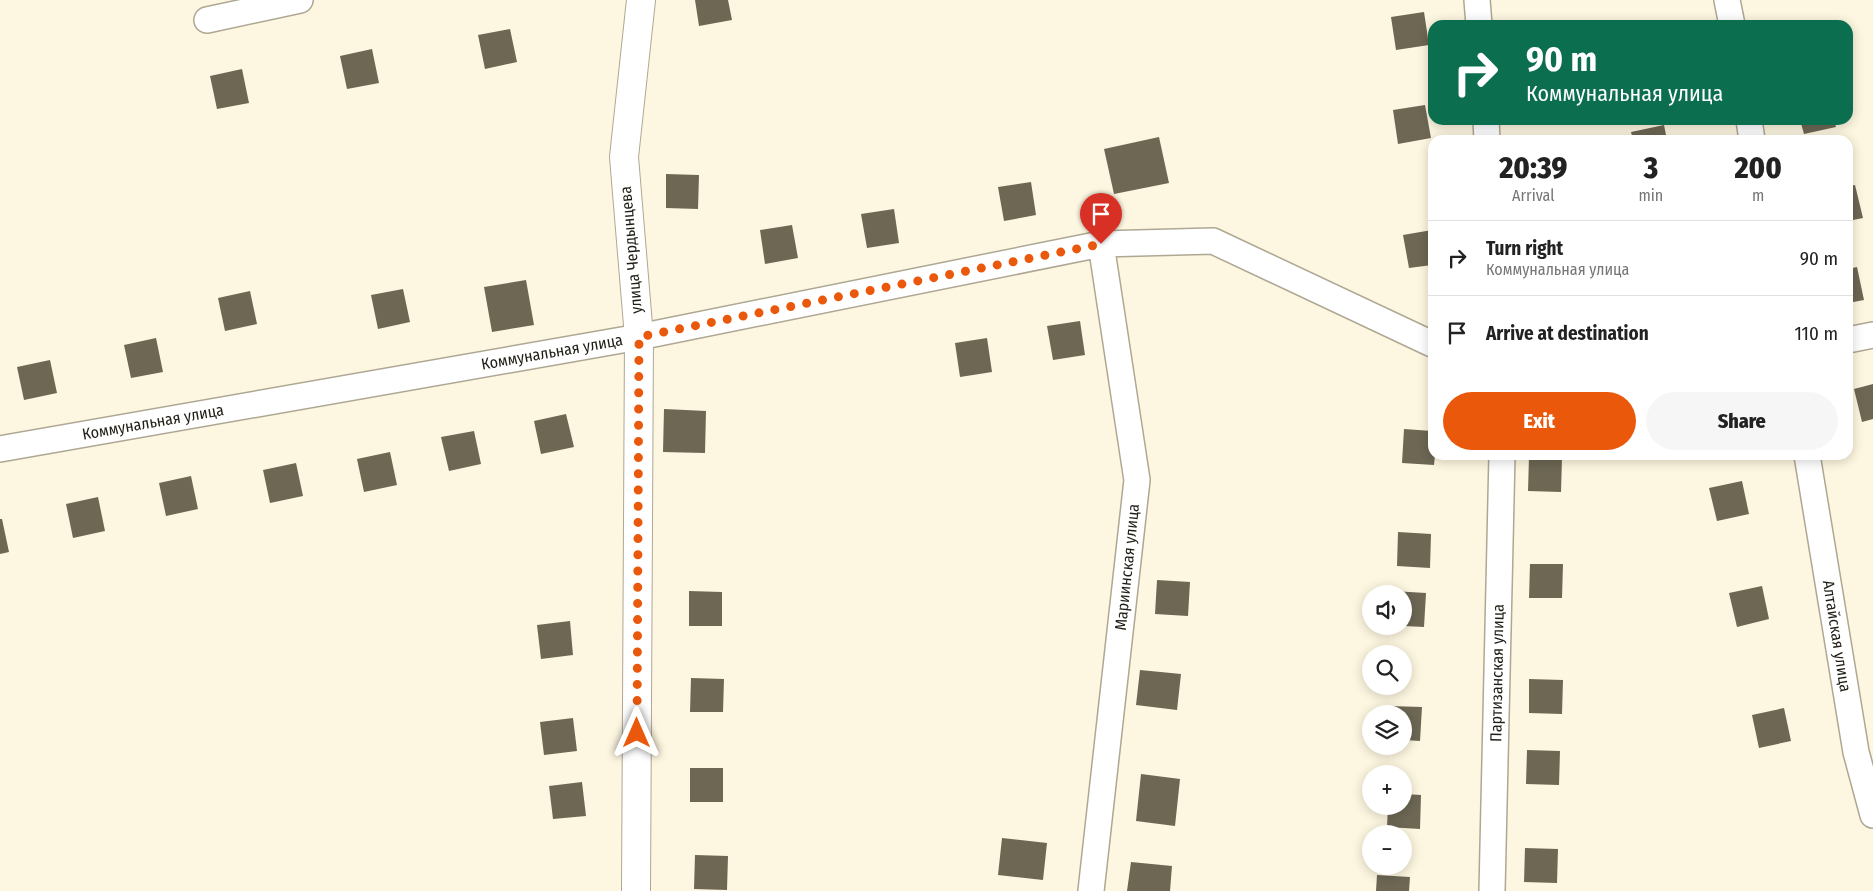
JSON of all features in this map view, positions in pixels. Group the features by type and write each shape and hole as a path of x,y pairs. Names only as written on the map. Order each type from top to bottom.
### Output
{"street":[{"path":"207,20 300,0"},
{"name":"улица Чердынцева","path":"636,891 639,337 624,158 641,0"},
{"path":"1477,0 1479,20"},
{"path":"1727,0 1731,20"},
{"name":"Коммунальная улица","path":"0,449 639,337 1101,244 1213,241 1428,342"},
{"name":"Мариинская улица","path":"1091,891 1137,480 1101,244"},
{"path":"1853,339 1873,335"},
{"name":"Партизанская улица","path":"1492,891 1502,460"},
{"name":"Алтайская улица","path":"1808,460 1856,752 1873,815"}],"building":[{"path":"695,0 728,0 732,20 699,26"},
{"path":"1424,12 1428,45 1396,50 1391,17"},
{"path":"510,29 517,62 485,69 478,35"},
{"path":"372,49 379,83 347,89 340,56"},
{"path":"242,69 249,103 217,109 210,76"},
{"path":"1425,105 1430,135 1428,135 1428,139 1398,144 1393,110"},
{"path":"1664,125 1666,135 1632,135 1631,132"},
{"path":"1801,125 1835,125 1836,127 1804,134"},
{"path":"1159,137 1169,183 1114,194 1104,149"},
{"path":"666,174 699,175 698,209 666,208"},
{"path":"1031,182 1036,215 1004,221 998,187"},
{"path":"1853,185 1855,185 1863,218 1853,220"},
{"path":"894,209 899,243 867,248 861,214"},
{"path":"792,225 798,258 765,264 760,230"},
{"path":"1428,231 1428,266 1409,268 1403,235"},
{"path":"1857,267 1864,300 1853,302 1853,268"},
{"path":"526,280 534,325 492,332 484,287"},
{"path":"403,289 410,322 378,329 371,295"},
{"path":"250,291 257,324 225,331 218,298"},
{"path":"1080,321 1085,355 1053,360 1047,326"},
{"path":"156,338 163,372 131,378 124,345"},
{"path":"987,338 992,372 960,377 955,343"},
{"path":"50,360 57,393 24,400 17,367"},
{"path":"1873,384 1873,419 1862,422 1854,389"},
{"path":"664,409 706,411 705,453 663,452"},
{"path":"566,414 574,447 541,454 534,421"},
{"path":"1404,429 1428,431 1428,460 1434,460 1434,465 1402,463"},
{"path":"474,431 481,464 449,471 441,437"},
{"path":"390,452 397,485 364,492 357,459"},
{"path":"1529,460 1562,460 1561,492 1528,491"},
{"path":"296,463 303,496 270,503 263,470"},
{"path":"191,476 198,509 166,516 159,483"},
{"path":"1742,481 1749,514 1717,521 1709,488"},
{"path":"98,497 105,531 73,538 66,504"},
{"path":"0,519 2,519 9,552 0,554"},
{"path":"1398,532 1431,534 1430,568 1397,566"},
{"path":"1530,564 1563,564 1562,598 1529,598"},
{"path":"1157,580 1190,582 1188,616 1155,614"},
{"path":"1762,586 1769,619 1737,627 1729,593"},
{"path":"689,591 722,592 722,626 689,626"},
{"path":"1412,592 1426,593 1424,627 1412,626"},
{"path":"570,621 573,655 541,659 537,625"},
{"path":"1140,670 1181,674 1177,710 1136,705"},
{"path":"691,678 724,679 723,712 690,712"},
{"path":"1529,679 1563,680 1562,714 1529,713"},
{"path":"1412,707 1422,707 1420,741 1412,740"},
{"path":"1784,708 1791,741 1759,748 1752,715"},
{"path":"573,718 577,751 544,755 540,722"},
{"path":"1527,750 1560,751 1559,785 1526,784"},
{"path":"690,768 723,768 723,802 690,802"},
{"path":"1141,774 1180,779 1175,826 1136,821"},
{"path":"582,782 586,816 553,819 549,786"},
{"path":"1412,794 1421,795 1420,829 1412,829 1412,825 1387,825 1388,815 1412,815"},
{"path":"1002,838 1047,843 1043,880 998,875"},
{"path":"1525,848 1558,849 1557,883 1524,882"},
{"path":"695,855 728,856 727,890 694,889"},
{"path":"1131,862 1172,866 1170,891 1127,891"},
{"path":"1377,875 1410,877 1409,891 1376,891"}],"route":[{"path":"637,733 639,337 1101,244"}]}
